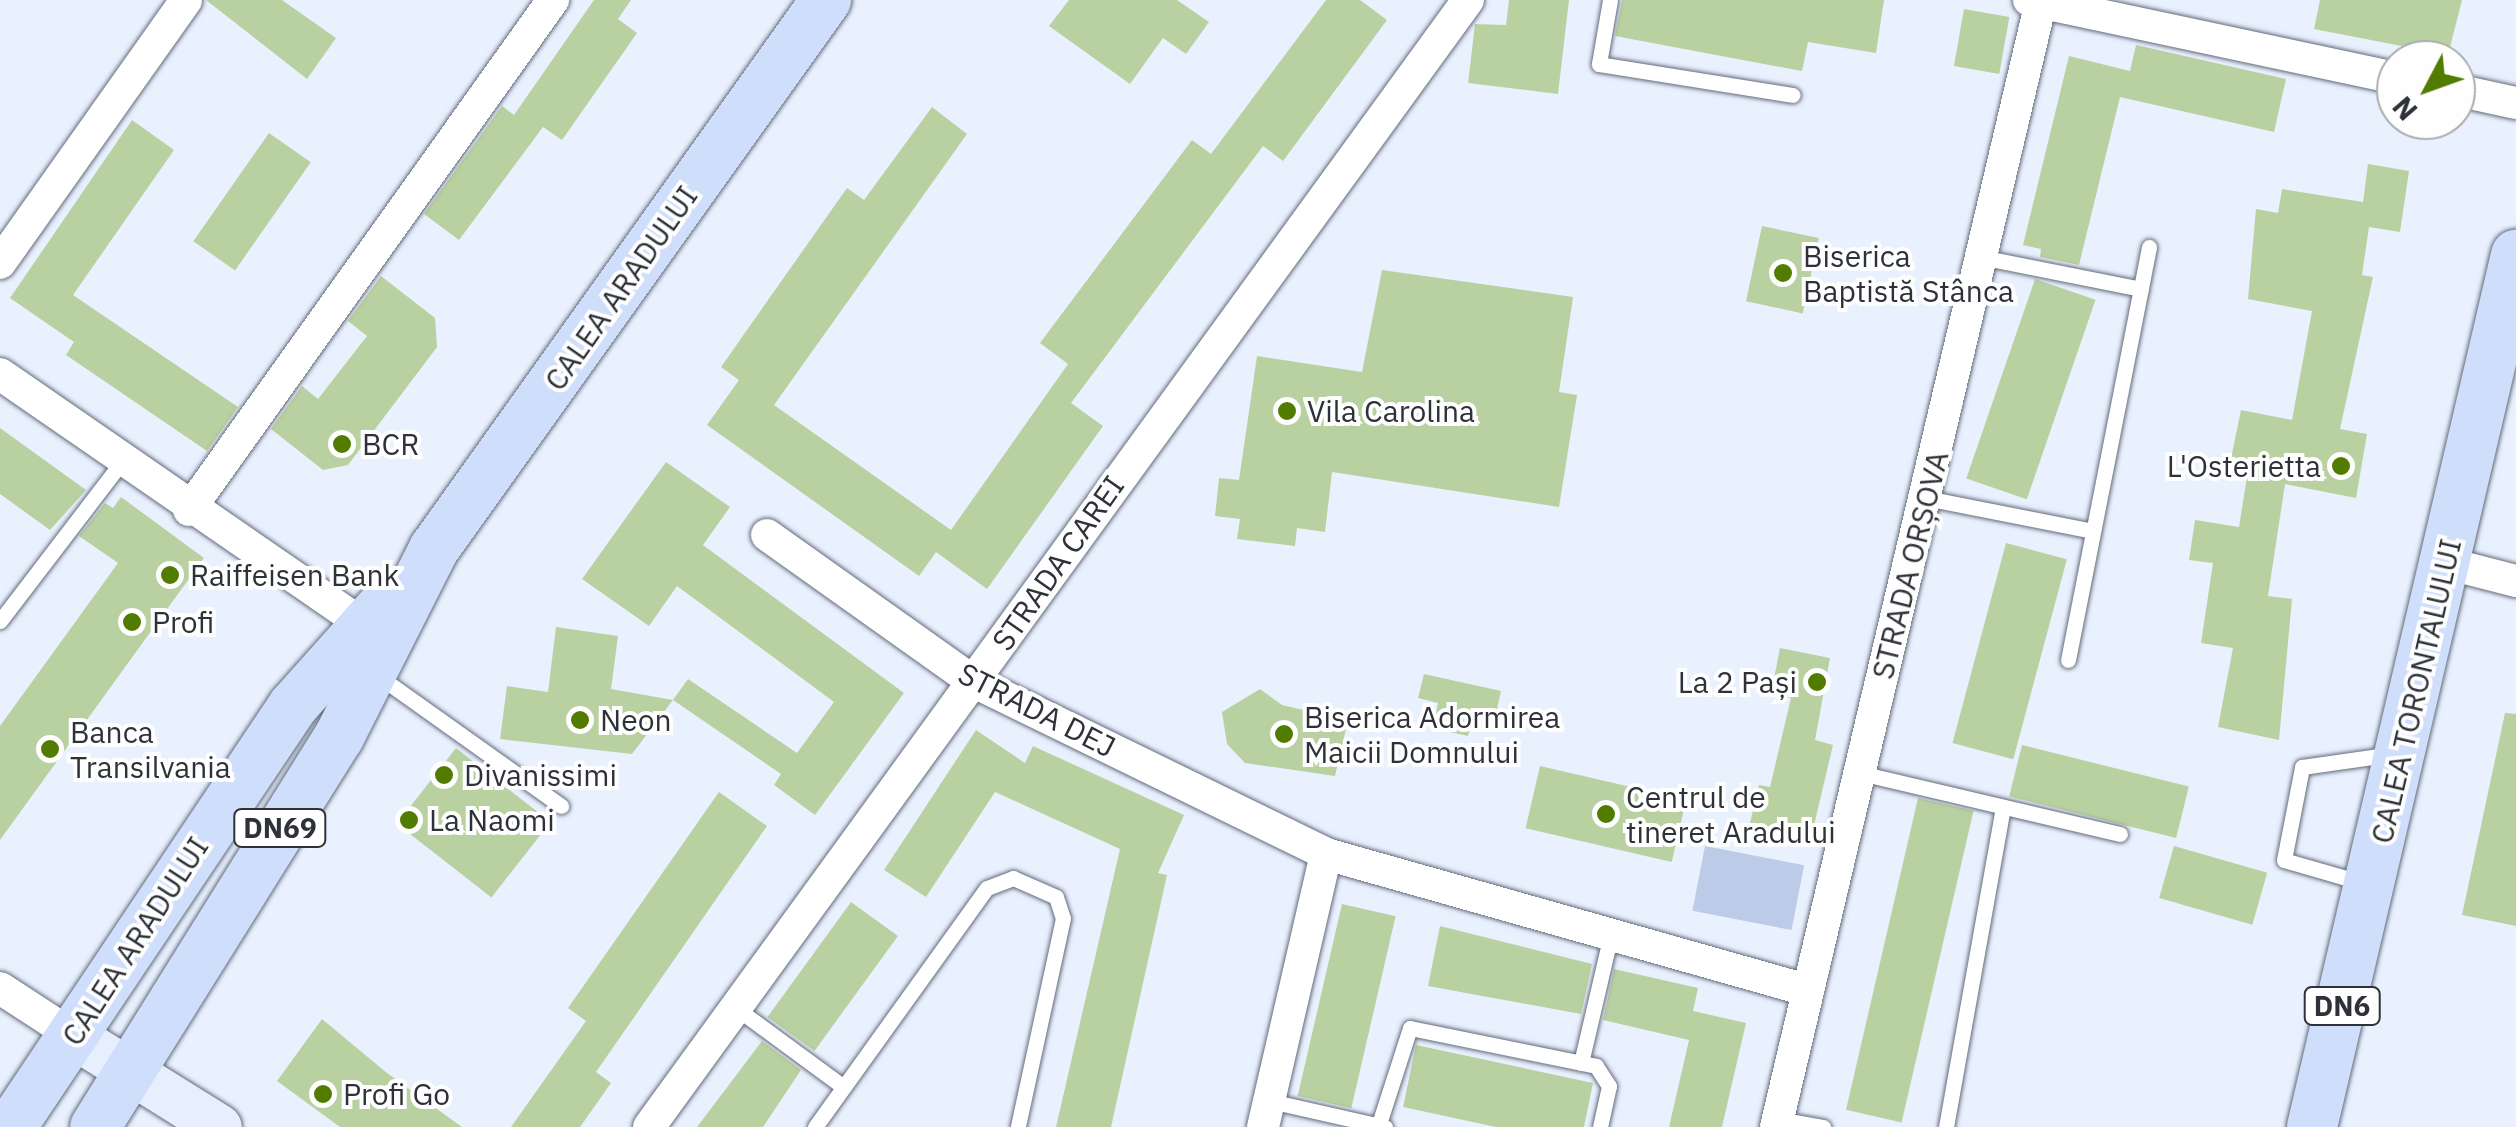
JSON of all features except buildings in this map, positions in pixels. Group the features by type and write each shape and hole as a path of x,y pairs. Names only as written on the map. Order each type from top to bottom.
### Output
{"main road":[{"name":"CALEA ARADULUI","path":"11,1127 254,762 364,645 417,577 826,0"},
{"name":"CALEA TORONTALULUI","path":"2312,1127 2516,255"},
{"name":"CALEA ARADULUI","path":"95,1127 339,737 364,645"}],"street":[{"path":"0,263 186,0"},
{"path":"189,510 553,0"},
{"name":"STRADA CAREI","path":"650,1127 1468,0"},
{"path":"2035,1 2376,74"},
{"name":"STRADA ORȘOVA","path":"1777,1123 1986,258 2035,1"},
{"path":"2476,95 2516,104"},
{"path":"0,374 122,460 364,645"},
{"name":"STRADA DEJ","path":"767,535 974,682 1326,854 1807,990"},
{"path":"2446,563 2516,581"},
{"path":"1266,1114 1326,854"},
{"path":"0,988 219,1127"}],"lane":[{"path":"1610,0 1599,64 1793,95"},
{"path":"2068,660 2149,246"},
{"path":"1986,258 2141,289"},
{"path":"0,621 122,460"},
{"path":"1926,498 2093,531"},
{"path":"364,645 561,806"},
{"path":"2371,886 2284,860 2302,767 2402,752"},
{"path":"1860,773 2120,834"},
{"path":"1946,1127 2003,807"},
{"path":"815,1127 987,888 1013,878 1056,898 1063,918 1018,1127"},
{"path":"1581,1063 1611,934"},
{"path":"736,1008 842,1086"},
{"path":"1266,1114 1380,1126 1410,1028 1596,1066 1609,1086 1600,1127"},
{"path":"1777,1123 1823,1127"}],"shaded area":[{"path":"1705,846 1804,865 1792,930 1692,911"}],"place":[{"name":"Biserica Baptistă Stânca","path":"1783,273"},
{"name":"Vila Carolina","path":"1287,411"},
{"name":"BCR","path":"342,444"},
{"name":"L'Osterietta","path":"2341,466"},
{"name":"Raiffeisen Bank","path":"170,575"},
{"name":"Profi","path":"132,622"},
{"name":"La 2 Pași","path":"1817,682"},
{"name":"Neon","path":"580,720"},
{"name":"Biserica Adormirea Maicii Domnului","path":"1284,734"},
{"name":"Banca Transilvania","path":"50,749"},
{"name":"Divanissimi","path":"444,775"},
{"name":"Centrul de tineret Aradului","path":"1606,814"},
{"name":"La Naomi","path":"409,820"},
{"name":"Profi Go","path":"323,1094"}]}
